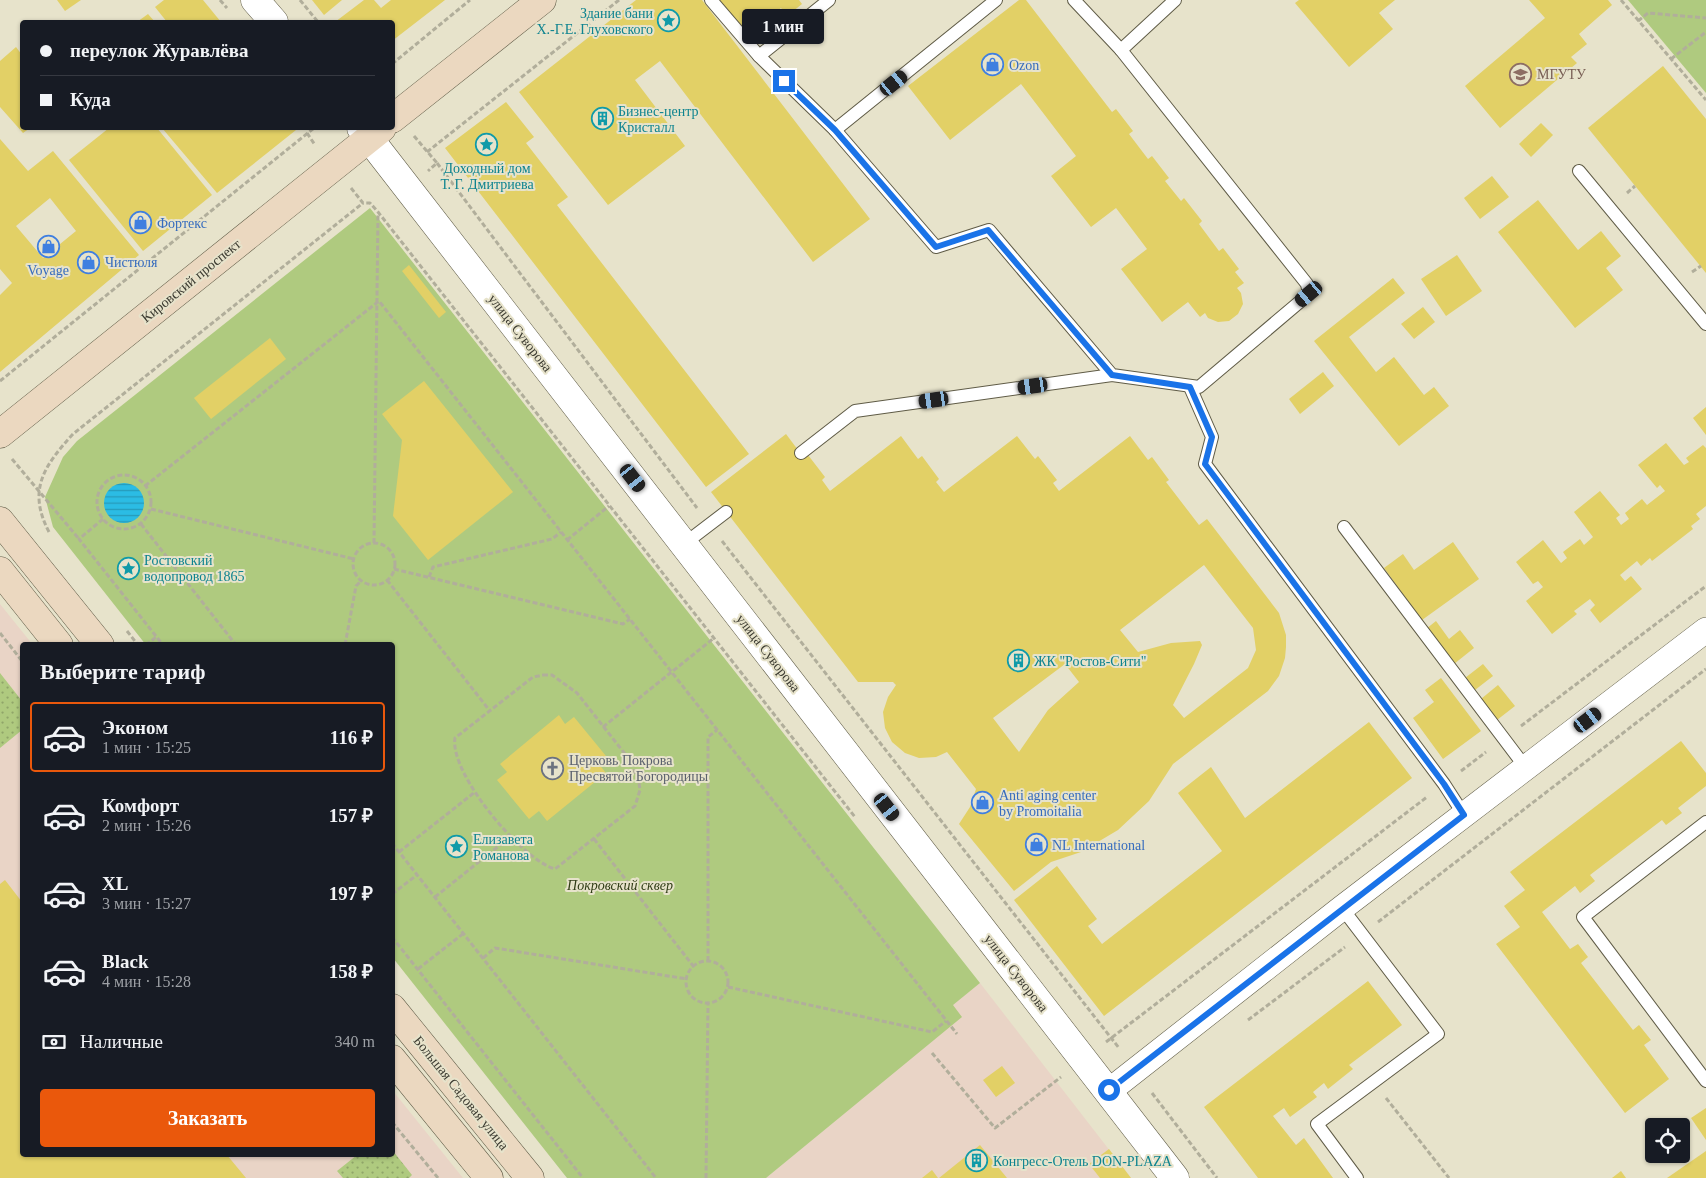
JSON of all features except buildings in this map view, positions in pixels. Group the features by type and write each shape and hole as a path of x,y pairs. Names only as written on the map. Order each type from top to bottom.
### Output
{"main road":[{"path":"395,116 542,0"},
{"name":"Кировский проспект","path":"3,443 370,131"},
{"path":"0,520 98,642"},
{"path":"0,571 57,642"},
{"name":"Большая Садовая улица","path":"395,1012 530,1178"},
{"path":"395,1063 489,1178"}],"street":[{"path":"256,0 272,20"},
{"name":"улица Суворова","path":"370,131 684,544 1176,1178"},
{"path":"1109,1090 1342,908 1703,637"}],"lane":[{"path":"712,0 759,56 835,130 936,247 988,230 1112,375"},
{"path":"759,56 829,0"},
{"path":"835,130 996,0"},
{"path":"800,454 855,411 1112,375 1199,387 1309,294 1308,284 1120,50 1074,0"},
{"path":"1120,50 1175,0"},
{"path":"1578,171 1706,324"},
{"path":"1190,387 1212,437 1205,464 1444,784 1464,815"},
{"path":"684,544 726,512"},
{"path":"1344,527 1526,768"},
{"path":"1706,822 1582,917 1706,1081"},
{"path":"1342,908 1438,1034 1317,1124 1357,1178"}],"path":[{"path":"300,0 316,20"},
{"path":"395,62 470,0"},
{"path":"427,152 619,0"},
{"path":"1621,0 1706,100"},
{"path":"1638,21 1648,13 1706,18"},
{"path":"1671,60 1706,32"},
{"path":"0,381 312,130"},
{"path":"437,163 709,525 1111,1038 1706,586"},
{"path":"1627,193 1635,186"},
{"path":"48,531 38,508 38,490 56,454 73,434 364,203"},
{"path":"374,543 378,212 857,819"},
{"path":"1692,272 1701,266"},
{"path":"146,486 379,301 957,1034"},
{"path":"3,443 38,490 160,642"},
{"path":"115,477 132,477 146,486 150,497 150,509 140,524 125,529 110,525 103,519 98,504 98,495 108,482 115,477"},
{"path":"567,540 609,506"},
{"path":"150,509 354,559"},
{"path":"79,539 103,519"},
{"path":"140,524 234,642"},
{"path":"429,577 433,567 552,539 561,532"},
{"path":"374,543 380,544 390,551 393,556 394,569 387,580 377,585 361,581 354,571 354,559 359,549 374,543"},
{"path":"394,569 623,624 630,619"},
{"path":"387,580 490,711"},
{"path":"346,642 356,586 361,581"},
{"path":"603,727 741,618"},
{"path":"0,633 20,658"},
{"path":"150,642 156,637"},
{"path":"1246,1022 1362,935 1706,669"},
{"path":"552,675 578,693 629,759 640,790 635,806 556,869 542,862 510,837 475,792 456,757 454,740 490,711 533,677 552,675"},
{"path":"708,962 708,737 717,730"},
{"path":"400,852 475,792"},
{"path":"435,897 510,837"},
{"path":"594,839 694,967"},
{"path":"395,846 656,1178"},
{"path":"395,892 417,875"},
{"path":"418,968 464,933"},
{"path":"395,941 583,1178"},
{"path":"483,958 495,948 687,979"},
{"path":"708,962 719,965 724,970 728,987 720,999 708,1003 696,1000 692,996 687,985 687,979 694,967 708,962"},
{"path":"728,987 932,1032 946,1021"},
{"path":"706,1178 708,1003"},
{"path":"932,1053 995,1128 1063,1076 1056,1068"},
{"path":"1374,1081 1449,1178"},
{"path":"1160,1086 1152,1092 1217,1178"},
{"path":"395,1126 438,1178"}],"shaded area":[{"path":"0,604 31,642 20,642 20,1157 395,1157 395,1093 463,1178 0,1178"},
{"path":"980,983 1131,1178 766,1178 961,1017 952,1005"}],"green space":[{"path":"1628,0 1706,0 1706,93"},
{"name":"Покровский сквер","path":"370,208 980,983 953,1005 962,1017 766,1178 567,1178 395,961 395,642 144,642 53,527 45,497 63,457 77,441"},
{"path":"0,673 20,698 20,732 0,748"},
{"path":"395,1154 412,1175 409,1178 343,1178 337,1171 354,1157 395,1157"}],"water":[{"path":"124,483 138,489 144,503 138,517 124,523 110,517 104,503 110,489"}],"place":[{"name":"Здание бани Х.-Г.Е. Глуховского","path":"669,21"},
{"name":"Ozon","path":"993,65"},
{"name":"МГУТУ","path":"1521,74"},
{"name":"Бизнес-центр Кристалл","path":"602,119"},
{"name":"Доходный дом Т. Г. Дмитриева","path":"487,145"},
{"name":"Фортекс","path":"141,223"},
{"name":"Voyage","path":"48,247"},
{"name":"Чистюля","path":"89,262"},
{"name":"Ростовский водопровод 1865","path":"128,568"},
{"name":"ЖК \"Ростов-Сити\"","path":"1018,661"},
{"name":"Церковь Покрова Пресвятой Богородицы","path":"553,768"},
{"name":"Anti aging center by Promoitalia","path":"983,803"},
{"name":"NL International","path":"1036,845"},
{"name":"Елизавета Романова","path":"457,847"},
{"name":"Конгресс-Отель DON-PLAZA","path":"977,1161"}],"route":[{"path":"784,81 835,130 936,247 988,230 1112,375 1190,387 1212,437 1205,464 1444,784 1464,815 1109,1090"}]}
